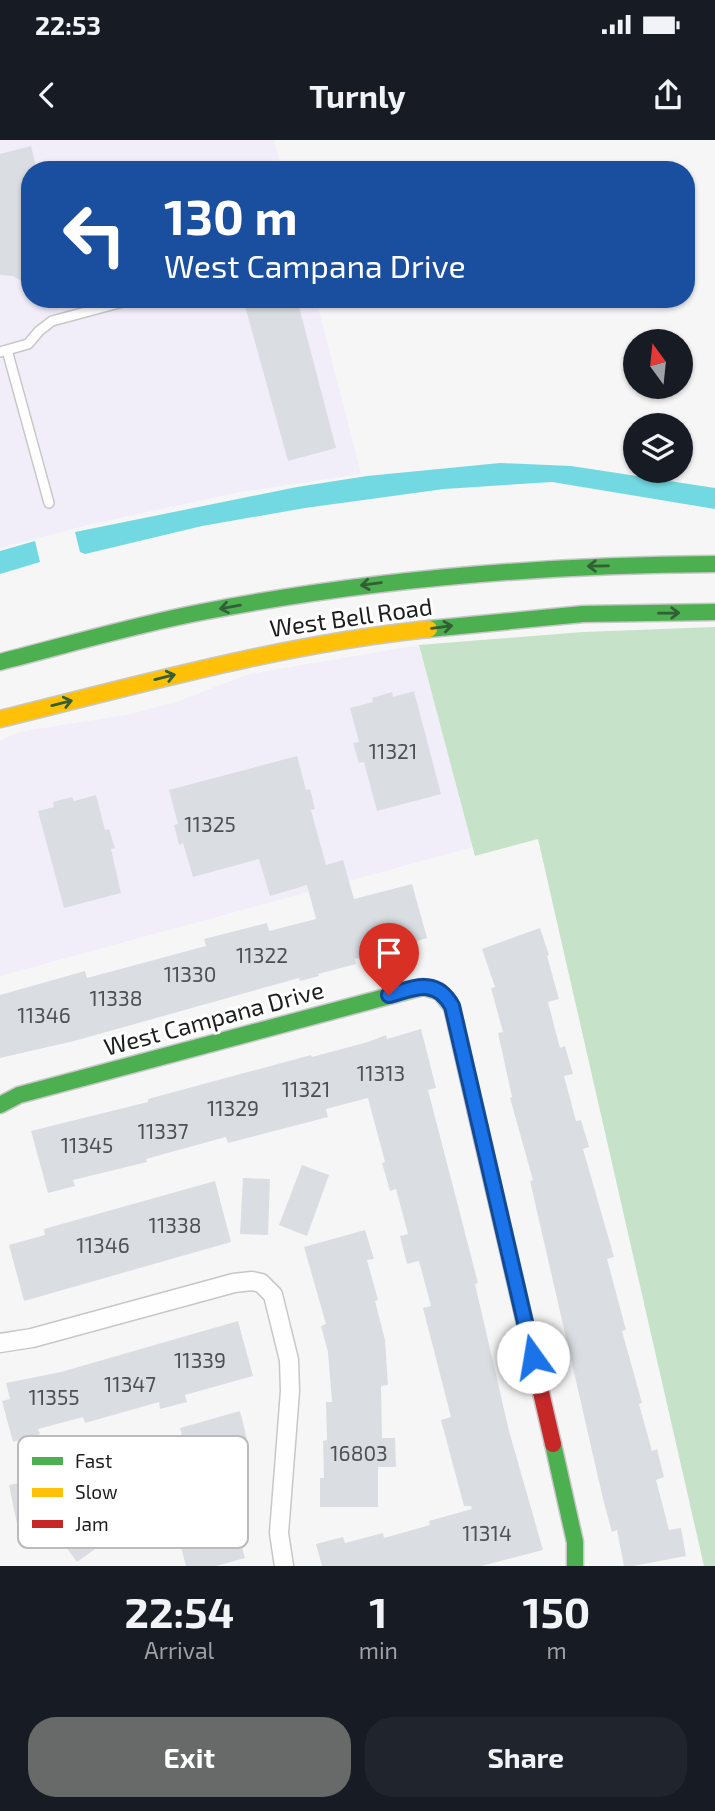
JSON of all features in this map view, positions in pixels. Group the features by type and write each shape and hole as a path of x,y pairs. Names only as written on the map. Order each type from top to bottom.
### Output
{"main road":[{"name":"West Bell Road","path":"0,663 200,612 398,580 568,567 715,564"},
{"name":"West Bell Road","path":"0,719 237,660 380,634 583,614 715,612"},
{"name":"West Campana Drive","path":"0,1104 19,1095 415,988 434,987 442,991 454,1014 575,1542 575,1566"}],"street":[{"path":"0,1343 32,1338 234,1283 252,1281 268,1288 276,1302 289,1360 290,1391 279,1533 284,1566"}],"lane":[{"path":"49,503 4,351 28,344 52,321 100,308"}],"shaded area":[{"path":"0,140 274,140 280,161 21,161 21,308 318,308 361,474 240,492 92,524 0,548"},
{"path":"419,645 473,847 0,976 0,741 18,732 131,714 176,702 249,674"}],"green space":[{"path":"715,627 715,1566 704,1566 538,839 475,856 419,645 583,632"}],"water":[{"path":"500,463 571,466 623,474 623,483 682,483 715,488 715,509 552,482 444,489 305,508 202,526 85,554 80,552 75,532 297,487 367,476"},
{"path":"35,541 40,562 0,574 0,551"}],"building":[{"path":"31,146 35,161 21,161 21,281 13,276 0,275 0,154"},
{"path":"246,308 299,308 336,448 288,461"},
{"path":"414,691 441,794 377,811 364,762 359,763 353,743 359,742 350,708 373,702 372,698 392,692 393,697"},
{"path":"297,756 306,790 310,789 315,809 311,810 326,865 343,860 354,899 412,884 427,938 355,959 356,964 318,974 319,976 300,981 299,978 74,1041 0,1058 0,995 85,971 87,978 206,946 204,939 267,923 269,931 316,919 307,885 270,896 259,859 193,877 183,843 179,845 174,825 178,824 169,790"},
{"path":"96,795 105,830 109,829 115,848 111,849 121,893 64,908 38,811 54,807 53,802 72,797 74,801"},
{"path":"540,928 559,999 548,1002 560,1048 565,1046 573,1074 564,1076 576,1121 581,1120 589,1147 583,1149 614,1257 607,1259 626,1330 622,1331 652,1451 657,1449 664,1477 656,1480 669,1530 681,1528 686,1556 624,1566 617,1530 612,1532 604,1503 530,1181 533,1180 510,1098 512,1097 498,1033 503,1032 491,988 495,987 482,949"},
{"path":"421,1029 436,1088 428,1090 478,1283 475,1284 509,1431 543,1550 481,1566 322,1566 316,1544 343,1537 345,1543 383,1533 384,1538 472,1509 471,1506 464,1506 441,1420 451,1417 423,1308 431,1306 419,1261 407,1264 400,1236 408,1234 396,1189 390,1191 368,1098 326,1109 328,1117 228,1143 226,1137 146,1159 147,1162 73,1180 75,1186 48,1193 31,1131 148,1102 148,1099 386,1035 387,1039"},
{"path":"302,1165 329,1175 307,1236 279,1225"},
{"path":"243,1178 270,1179 268,1235 240,1234"},
{"path":"215,1181 231,1242 24,1301 9,1245 45,1235 44,1229"},
{"path":"365,1230 374,1259 367,1260 385,1340 388,1385 381,1386 382,1438 395,1438 396,1467 378,1467 378,1507 320,1507 320,1478 324,1478 323,1441 327,1440 326,1402 332,1402 328,1352 321,1326 326,1324 304,1247"},
{"path":"238,1321 253,1376 185,1395 187,1402 160,1409 159,1402 85,1423 83,1417 38,1429 40,1434 33,1436 18,1436 18,1441 13,1442 2,1401 10,1399 6,1383 61,1372"},
{"path":"240,1411 246,1436 182,1436 180,1428"},
{"path":"18,1483 18,1529 9,1485"},
{"path":"67,1548 97,1548 77,1562"},
{"path":"181,1548 242,1548 245,1558 216,1566 186,1566"}],"traffic: fast":[{"path":"0,662 177,617 329,591 521,571 715,564"},
{"path":"429,629 583,614 715,612"},
{"path":"0,1105 19,1095 423,987 440,992 452,1007 476,1112"},
{"path":"553,1444 575,1542 575,1566"}],"traffic: slow":[{"path":"0,719 267,655 320,644 429,629"}],"traffic: jam":[{"path":"476,1112 553,1444"}],"route":[{"path":"389,995 425,986 434,987 442,991 452,1006 533,1357"}]}
